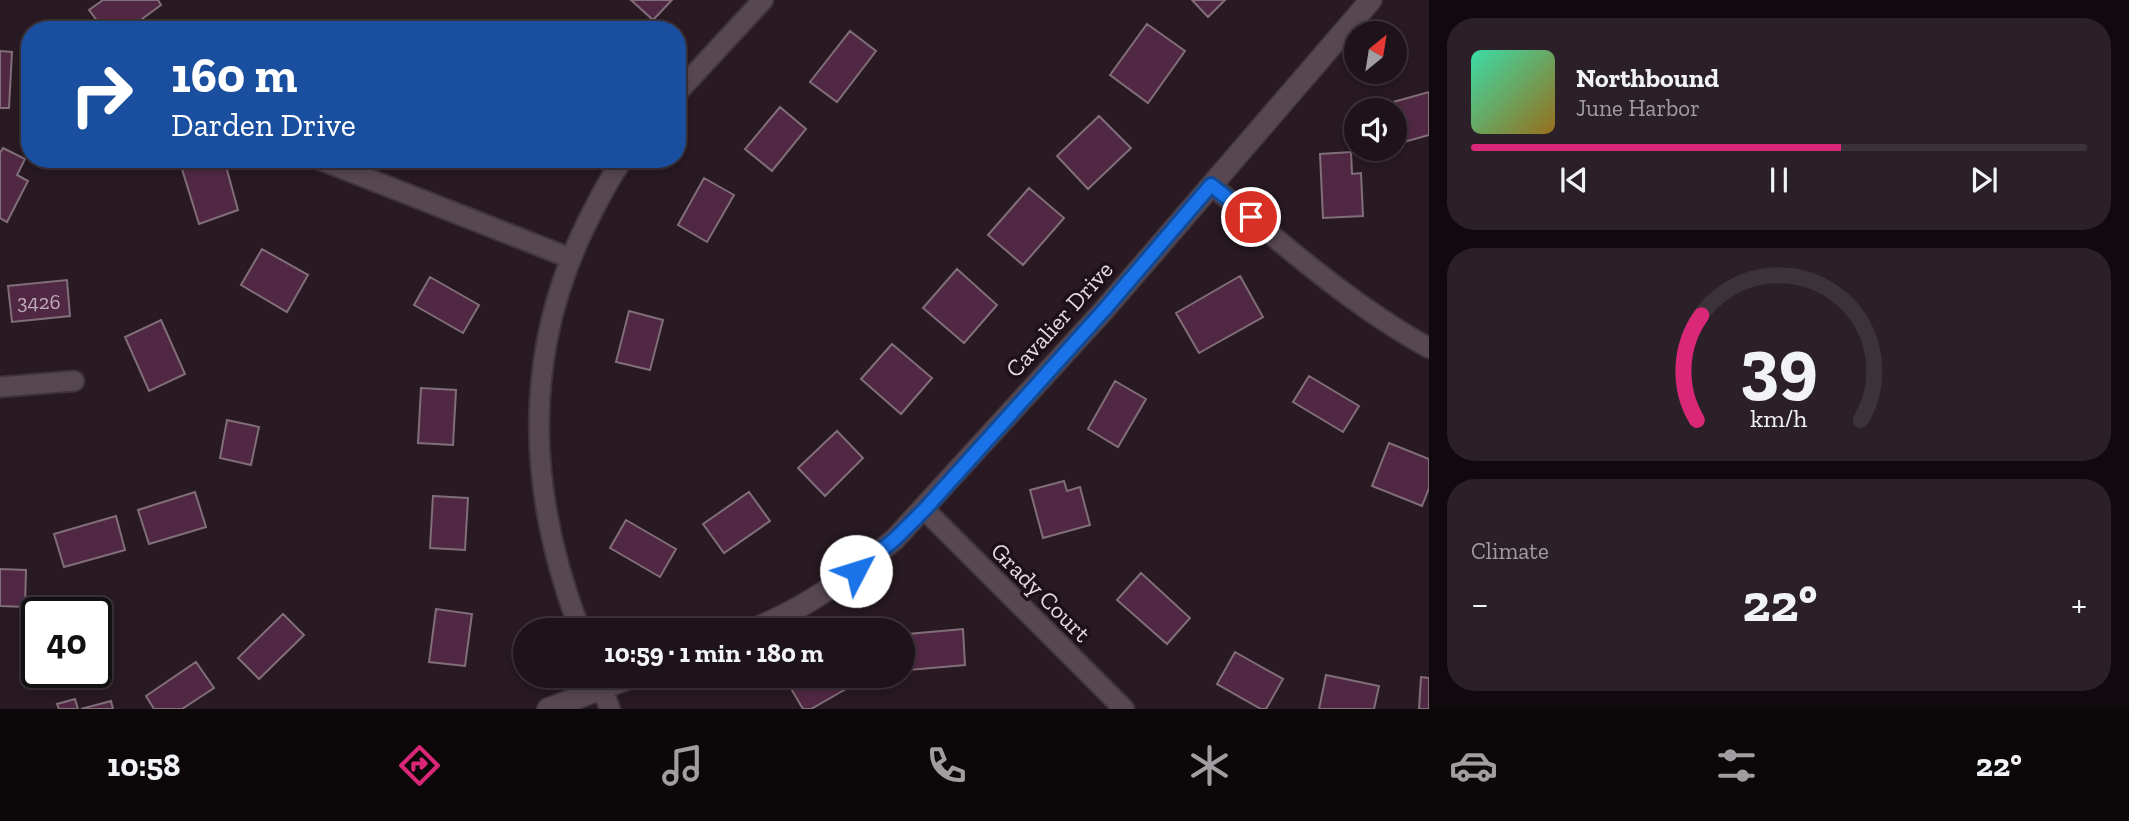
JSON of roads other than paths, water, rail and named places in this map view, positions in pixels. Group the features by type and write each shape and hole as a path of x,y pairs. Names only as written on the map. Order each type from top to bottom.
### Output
{"street":[{"path":"686,83 762,0"},
{"name":"Cavalier Drive","path":"776,618 815,599 856,571 895,539 925,509 1105,309 1371,0"},
{"path":"341,168 570,258"},
{"path":"575,618 551,540 542,489 538,395 545,345 570,258 594,208 618,168"},
{"path":"1211,185 1351,299 1389,326 1429,348"},
{"path":"0,387 74,381"},
{"name":"Grady Court","path":"925,509 1124,709"},
{"path":"548,709 603,691"}]}
